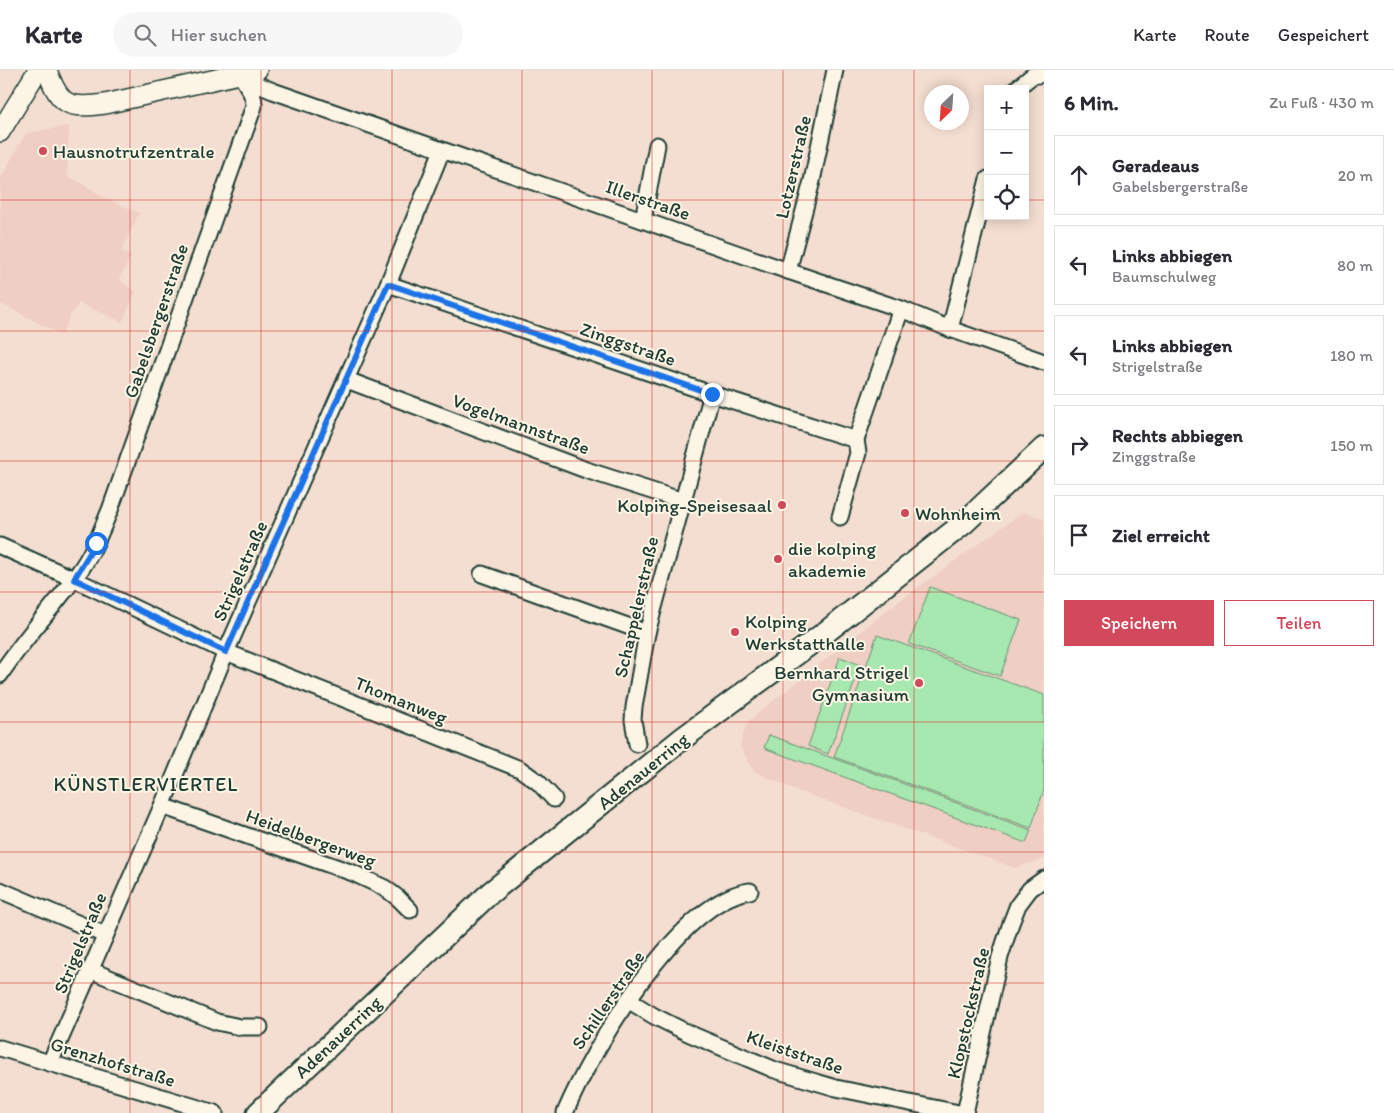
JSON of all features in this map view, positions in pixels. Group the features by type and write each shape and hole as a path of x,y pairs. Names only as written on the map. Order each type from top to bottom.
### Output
{"main road":[{"name":"Adenauerring","path":"258,1113 490,893 683,738 826,632 964,523 1044,448"}],"street":[{"path":"2,125 38,70"},
{"path":"47,70 54,88 61,98 72,105 84,107 248,72"},
{"name":"Lotzerstraße","path":"788,271 812,181 835,70"},
{"name":"Illerstraße","path":"248,72 265,88 788,271 901,308 950,330 1044,362"},
{"name":"Gabelsbergerstraße","path":"0,675 28,635 74,579 89,557 110,510 254,106 248,72"},
{"path":"1021,85 1032,76 1044,74"},
{"path":"643,220 657,145"},
{"name":"Strigelstraße","path":"50,1063 162,806 226,652 347,380 442,150"},
{"path":"950,330 984,195"},
{"name":"Zinggstraße","path":"388,284 712,394 856,440"},
{"path":"840,517 858,453 856,440 901,308"},
{"name":"Vogelmannstraße","path":"347,380 586,470 683,501"},
{"name":"Schappelerstraße","path":"637,744 633,720 634,707 647,633 712,394"},
{"name":"Thomanweg","path":"0,546 74,579 226,652 520,769 538,782 554,799"},
{"path":"482,574 647,633"},
{"name":"Heidelbergerweg","path":"162,806 353,873 385,888 410,910"},
{"name":"Klopstockstraße","path":"965,1113 1000,957 1011,923 1018,905 1030,889 1044,879"},
{"path":"0,890 105,935"},
{"name":"Schillerstraße","path":"565,1113 589,1064 645,973 703,913 741,892 750,891"},
{"path":"90,970 217,1022 240,1027 260,1027"},
{"name":"Kleiststraße","path":"628,1000 688,1033 775,1070 836,1088 959,1113"},
{"name":"Grenzhofstraße","path":"0,1048 215,1113"}],"shaded area":[{"path":"69,126 67,176 104,197 139,213 121,251 131,256 119,280 136,292 122,322 79,303 70,316 62,335 0,303 0,179 26,133"},
{"name":"Bernhard Strigel Gymnasium","path":"1023,512 1044,519 1044,859 1015,868 798,791 754,771 740,746 747,722 898,602"}],"green space":[{"path":"930,587 1021,620 1000,676 909,644"},
{"path":"877,635 1044,695 1044,790 1031,828 834,757"},
{"path":"840,657 861,665 828,754 808,746"},
{"path":"769,735 1031,830 1026,843 764,748"}],"place":[{"name":"Hausnotrufzentrale","path":"43,151"},
{"name":"Kolping-Speisesaal","path":"782,505"},
{"name":"Wohnheim","path":"905,513"},
{"name":"die kolping akademie","path":"778,559"},
{"name":"Kolping Werkstatthalle","path":"735,632"},
{"name":"Bernhard Strigel Gymnasium","path":"919,683"}],"district":[{"name":"KÜNSTLERVIERTEL","path":"146,784"}],"route":[{"path":"96,543 74,579 226,652 388,284 712,394"}]}
